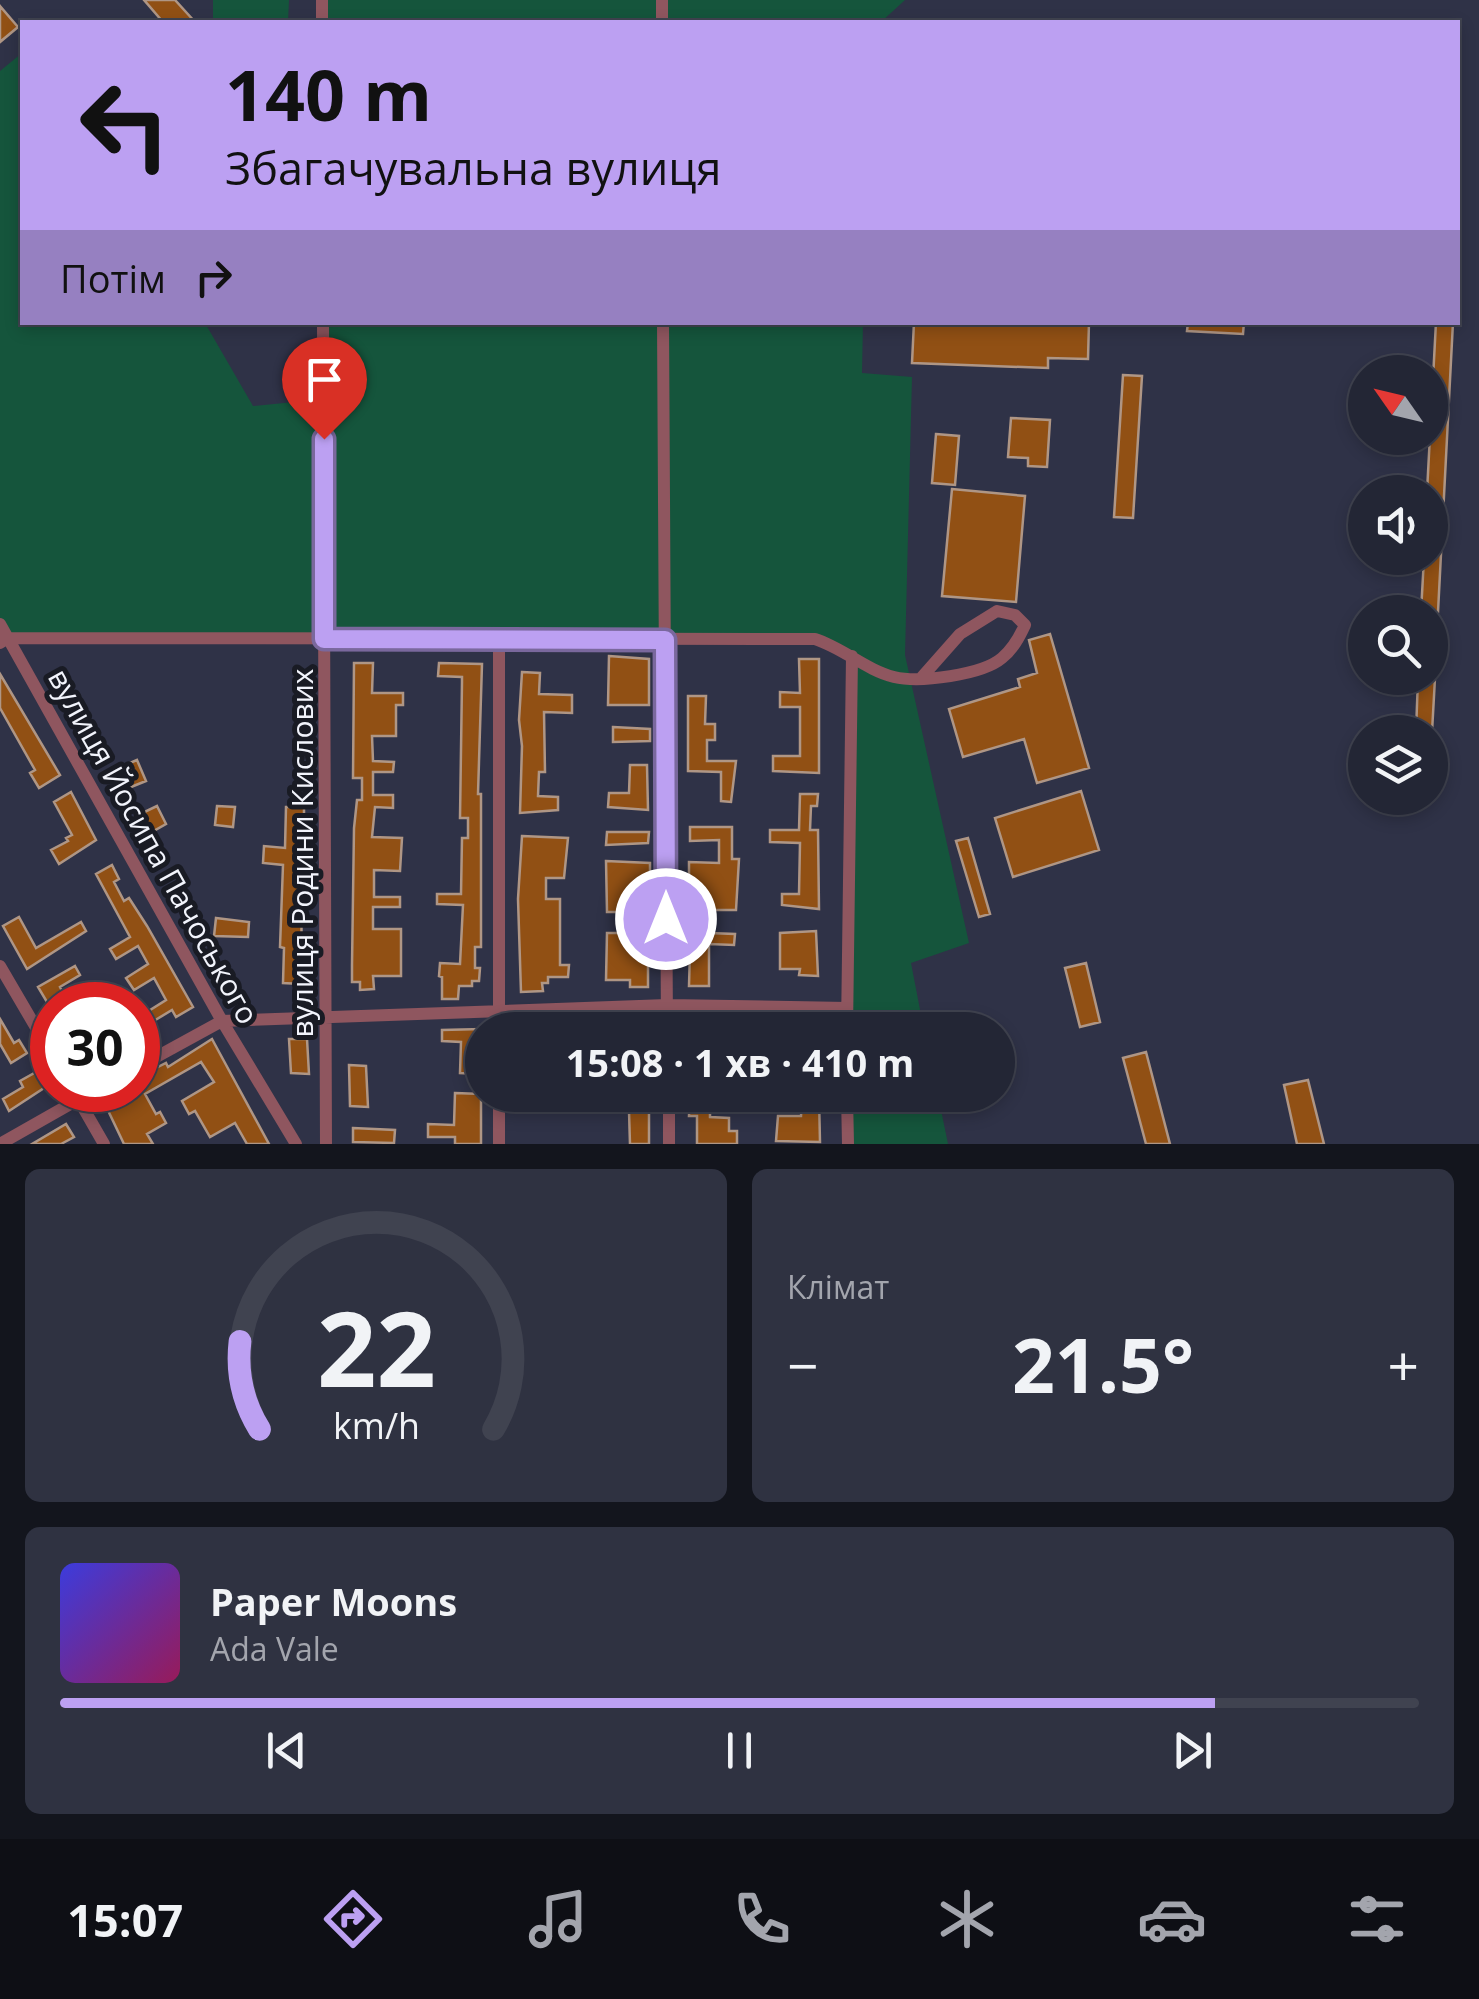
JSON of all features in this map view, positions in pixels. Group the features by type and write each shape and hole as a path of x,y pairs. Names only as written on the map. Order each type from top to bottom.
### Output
{"street":[{"name":"вулиця Родини Кислових","path":"323,325 326,1144"},
{"path":"663,325 667,1012"},
{"path":"4,641 816,639 898,678 958,676 1000,660 1017,642 1025,626 1015,614 997,611 960,634 922,677"},
{"name":"вулиця Йосипа Пачоського","path":"0,624 4,641 296,1144"},
{"path":"499,639 499,1010"},
{"path":"846,1012 852,656"},
{"path":"0,966 30,1017"},
{"path":"160,1055 222,1021 667,1005 846,1008"},
{"path":"0,1144 49,1112"},
{"path":"86,1112 104,1144"},
{"path":"499,1112 499,1144"},
{"path":"669,1112 670,1144"},
{"path":"847,1112 848,1144"}],"green space":[{"path":"213,0 289,0 288,20 213,20"},
{"path":"322,0 905,0 883,20 322,20"},
{"path":"20,55 20,325 206,325 253,406 324,399 323,325 863,325 862,373 912,377 905,655 969,943 911,963 921,1012 847,1012 852,656 815,639 0,643 0,71"},
{"path":"847,1112 941,1112 948,1144 848,1144"}],"building":[{"path":"144,0 175,0 193,20 161,20"},
{"path":"0,6 18,27 0,42"},
{"path":"914,325 1089,325 1088,359 1048,358 1048,368 912,363"},
{"path":"1188,325 1244,325 1243,334 1187,331"},
{"path":"1436,325 1453,325 1448,419 1448,355 1434,355"},
{"path":"1123,375 1142,376 1133,518 1114,517"},
{"path":"1011,418 1050,420 1047,467 1028,466 1028,458 1008,457"},
{"path":"936,434 959,436 955,485 932,483"},
{"path":"1429,455 1446,455 1445,475 1428,475"},
{"path":"952,489 1025,496 1016,602 942,596"},
{"path":"1423,575 1440,575 1439,595 1422,595"},
{"path":"1050,634 1089,768 1037,783 1024,739 963,757 949,709 1020,687 1018,679 1037,673 1029,640"},
{"path":"609,656 649,659 649,705 608,705"},
{"path":"799,659 819,659 819,773 773,771 773,756 800,756 800,707 780,707 780,692 800,693"},
{"path":"354,663 373,663 372,693 403,693 403,705 396,705 396,736 372,736 373,761 394,762 393,772 373,772 373,795 393,795 393,808 375,807 372,837 402,838 400,871 374,870 374,897 400,897 400,907 373,907 373,929 401,929 401,976 373,976 374,989 360,990 360,982 352,982 354,828 357,800 362,800 362,778 353,778"},
{"path":"439,663 482,664 478,794 481,947 475,947 475,968 480,968 479,981 472,981 472,986 459,986 458,999 442,999 439,976 440,963 460,964 463,905 437,904 437,894 461,894 462,838 468,838 468,818 460,818 462,677 438,676"},
{"path":"522,672 540,673 539,694 572,695 572,713 544,712 545,772 539,772 538,796 558,797 558,810 520,813"},
{"path":"0,674 60,775 39,788 30,773 35,770 0,708"},
{"path":"1417,695 1434,695 1433,715 1417,715"},
{"path":"688,696 706,696 705,724 715,724 715,740 707,740 707,761 736,761 731,802 721,801 721,772 688,771"},
{"path":"613,727 650,729 650,741 613,742"},
{"path":"137,760 146,781 126,789 118,768"},
{"path":"630,765 647,765 648,810 608,807 609,793 629,793"},
{"path":"1081,791 1099,850 1013,877 995,818"},
{"path":"71,792 96,840 59,864 51,850 72,835 54,802"},
{"path":"800,794 818,794 817,806 811,806 810,830 818,830 819,909 782,905 782,894 799,894 800,843 770,842 770,830 799,830"},
{"path":"157,806 166,824 150,833 140,814"},
{"path":"217,806 235,807 233,827 215,825"},
{"path":"286,807 304,807 304,821 308,821 302,875 301,984 283,983 283,865 263,863 264,846 285,848"},
{"path":"690,827 732,827 732,859 739,859 736,910 710,910 709,933 735,934 734,945 709,944 709,986 689,986 689,862 719,863 719,840 690,841"},
{"path":"607,832 649,832 648,843 606,845"},
{"path":"522,836 568,838 564,878 546,878 546,899 560,899 560,965 569,965 568,977 548,977 548,983 542,983 543,991 521,992 518,899"},
{"path":"968,838 990,914 979,917 956,841"},
{"path":"606,861 650,863 650,876 644,876 644,899 648,899 648,987 630,987 630,980 606,980 607,933 629,933 630,912 607,912"},
{"path":"112,865 119,879 114,882 124,901 129,898 193,1007 176,1017 172,1010 160,1017 160,1004 166,1000 160,982 154,978 129,982 126,978 148,964 138,946 116,959 110,949 130,937 96,874"},
{"path":"19,917 36,948 81,922 86,931 27,969 3,926"},
{"path":"216,918 249,922 248,937 214,936"},
{"path":"816,931 818,976 799,975 800,969 780,969 780,933"},
{"path":"1086,963 1100,1022 1080,1027 1065,968"},
{"path":"75,966 80,975 68,982 47,982"},
{"path":"0,1019 14,1043 19,1040 27,1053 11,1063 0,1044"},
{"path":"465,1029 465,1073 460,1073 461,1042 442,1041 442,1030"},
{"path":"212,1039 269,1144 247,1144 235,1123 210,1137 195,1111 189,1114 182,1101 214,1082 201,1062 160,1085 160,1066 166,1063 168,1067"},
{"path":"289,1039 307,1039 309,1074 291,1073"},
{"path":"1146,1052 1170,1144 1146,1144 1123,1058"},
{"path":"349,1065 366,1066 368,1107 350,1106"},
{"path":"30,1075 30,1097 9,1111 3,1099 23,1087 20,1081"},
{"path":"1308,1080 1324,1144 1297,1144 1284,1085"},
{"path":"455,1093 465,1093 465,1112 481,1112 481,1144 455,1144 455,1137 428,1137 428,1124 454,1125"},
{"path":"109,1112 160,1112 166,1123 147,1134 153,1144 124,1144"},
{"path":"629,1112 649,1112 649,1144 630,1144"},
{"path":"689,1112 710,1112 710,1117 729,1118 729,1131 737,1131 737,1144 697,1144 697,1116 689,1116"},
{"path":"801,1112 819,1112 820,1142 776,1141 778,1116 801,1116"},
{"path":"66,1124 74,1137 61,1144 32,1144"},
{"path":"353,1128 395,1130 394,1143 353,1142"}],"route":[{"path":"324,439 324,639 665,640 666,919"}]}
